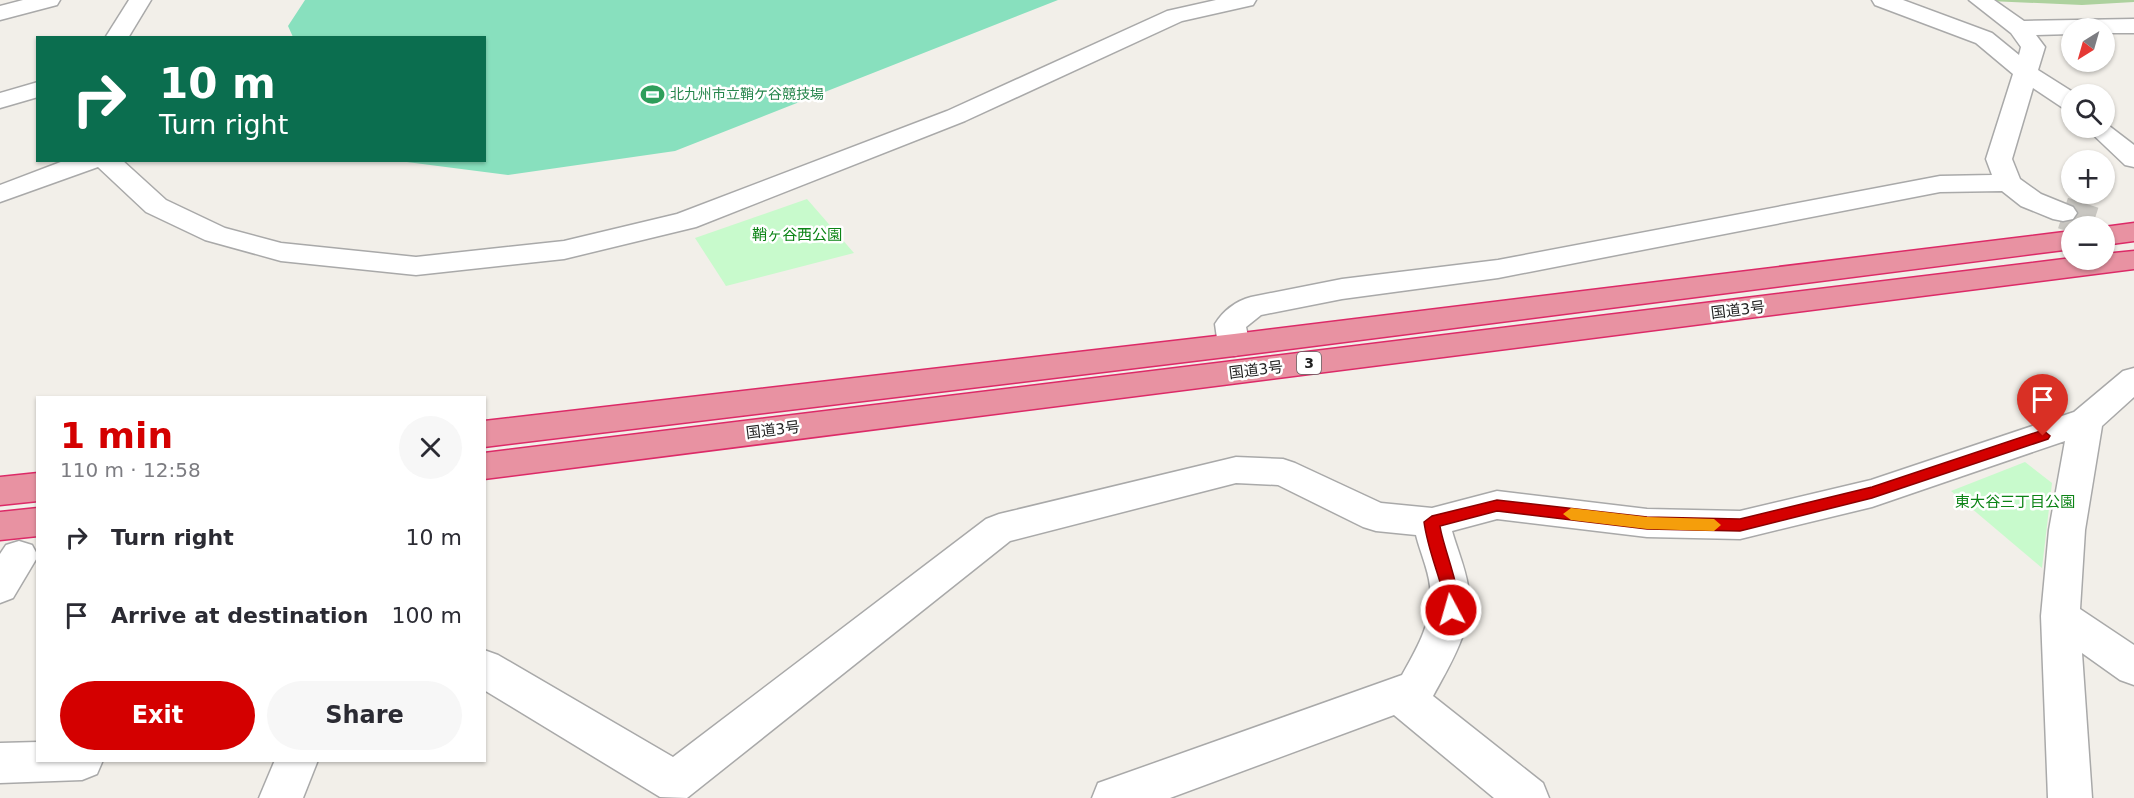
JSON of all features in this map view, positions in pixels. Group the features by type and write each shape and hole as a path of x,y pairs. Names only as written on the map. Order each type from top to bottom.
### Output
{"highway":[{"name":"国道3号","path":"486,434 1234,345 2061,228"},
{"path":"2115,235 2134,232"},
{"name":"国道3号","path":"486,466 2134,260"},
{"path":"0,491 36,487"},
{"path":"10,541 36,523"}],"street":[{"path":"0,14 49,0"},
{"path":"117,36 140,0"},
{"path":"108,162 156,206 214,234 281,252 416,266 564,250 686,221 956,116 1176,16 1245,0"},
{"path":"1883,0 1984,38 2026,73 2061,96"},
{"path":"1980,0 2019,28 2032,47 1999,159 2008,183 2061,222"},
{"path":"2019,28 2134,26"},
{"path":"0,101 36,90"},
{"path":"2110,138 2134,159"},
{"path":"0,194 87,162"},
{"path":"1234,345 1230,324 1251,307 1342,289 1498,269 1940,184 2008,183"},
{"path":"486,669 675,782 999,529 1236,470 1283,472 1376,517 1432,522 1497,505 1647,523 1740,525 1872,493 2086,421 2134,379"},
{"path":"2070,798 2060,616 2067,530 2086,421"},
{"path":"1114,798 1416,688 1434,656 1451,610 1449,585 1435,547 1432,522"},
{"path":"0,587 10,541"},
{"path":"2060,616 2134,667"},
{"path":"1399,694 1527,798"},
{"path":"0,763 36,762"},
{"path":"281,798 296,762"}],"green space":[{"name":"北九州市立鞘ケ谷競技場","path":"305,0 1058,0 675,151 508,175 407,162 486,162 486,36 293,36 288,26"},
{"path":"1967,0 2134,0 2134,2 2082,5"},
{"name":"鞘ヶ谷西公園","path":"807,199 854,253 726,286 695,238"},
{"name":"東大谷三丁目公園","path":"2025,462 2052,483 2042,568 1951,491"}],"tunnel":[{"path":"2063,213 2072,216"}],"slow traffic":[{"path":"1571,514 1647,523 1714,525"}],"place":[{"name":"北九州市立鞘ケ谷競技場","path":"652,94"}],"route":[{"path":"1451,610 1449,585 1435,547 1432,522 1497,505 1647,523 1740,525 1872,493 2043,436"}]}
